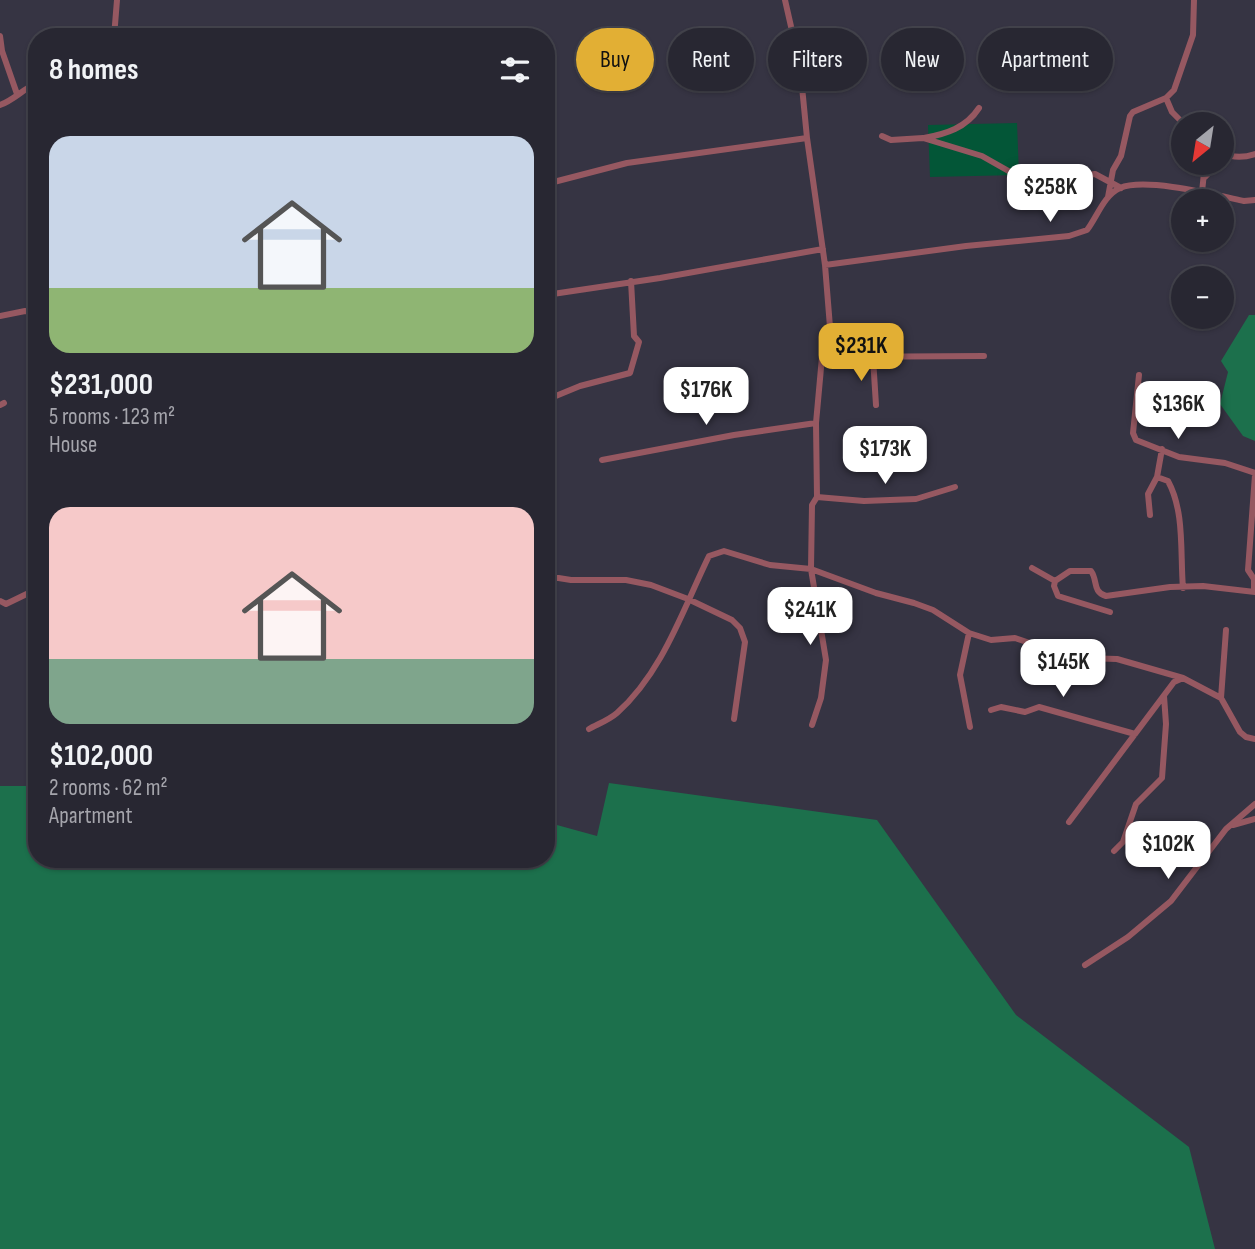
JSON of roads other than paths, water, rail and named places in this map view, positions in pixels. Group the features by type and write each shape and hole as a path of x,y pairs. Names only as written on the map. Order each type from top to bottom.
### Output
{"street":[{"path":"115,28 117,0"},
{"path":"785,0 800,66 825,265 830,327 822,357 816,423 817,497 812,505 811,569 827,660 821,698 812,725"},
{"path":"1108,197 1113,170 1121,156 1130,116 1133,112 1166,98 1174,90 1193,35 1194,0"},
{"path":"0,36 2,51 18,94"},
{"path":"0,105 10,102 28,88"},
{"path":"1166,98 1172,112"},
{"path":"883,136 891,140 948,133 972,118 979,108"},
{"path":"555,182 627,163 807,138"},
{"path":"923,138 982,156 1028,182 1044,185 1096,174 1121,188 1150,185 1180,189"},
{"path":"1234,158 1255,154"},
{"path":"1202,189 1204,175"},
{"path":"1204,179 1207,175"},
{"path":"825,265 965,246 1069,236 1087,230 1108,197 1121,188"},
{"path":"1234,199 1255,200"},
{"path":"555,294 823,249"},
{"path":"555,396 580,386 630,373 639,342 634,336 631,281"},
{"path":"0,316 28,311"},
{"path":"822,357 984,356"},
{"path":"873,358 876,405"},
{"path":"1110,612 1058,596 1055,581 1070,571 1082,569 1091,570 1096,589 1106,596 1170,587 1224,587 1254,592 1254,579 1248,570 1255,474 1224,463 1180,457 1133,437 1139,375"},
{"path":"602,460 734,435 816,423"},
{"path":"1150,515 1148,494 1157,477 1162,449"},
{"path":"1157,477 1168,481 1174,493 1180,528 1183,588"},
{"path":"817,497 864,501 916,499 955,487"},
{"path":"589,729 616,714 644,682 685,612 688,599 709,556 724,551 784,568 811,569 876,593 914,603 933,610 969,632 991,640 1015,638 1065,655 1117,659 1183,678 1221,698 1240,732 1255,739"},
{"path":"1032,568 1055,581"},
{"path":"555,577 571,580 626,580 651,585 732,620 740,628 745,642 734,719"},
{"path":"0,601 6,604 28,594"},
{"path":"1221,698 1226,630"},
{"path":"969,632 960,675 970,727"},
{"path":"1170,674 1174,682"},
{"path":"1069,822 1174,682 1183,678"},
{"path":"1114,851 1123,842 1136,804 1162,778 1166,724 1164,696"},
{"path":"991,710 1001,707 1025,712 1038,707 1135,734"},
{"path":"1085,965 1128,937 1171,901 1230,825 1255,804"},
{"path":"1230,825 1255,819"}]}
